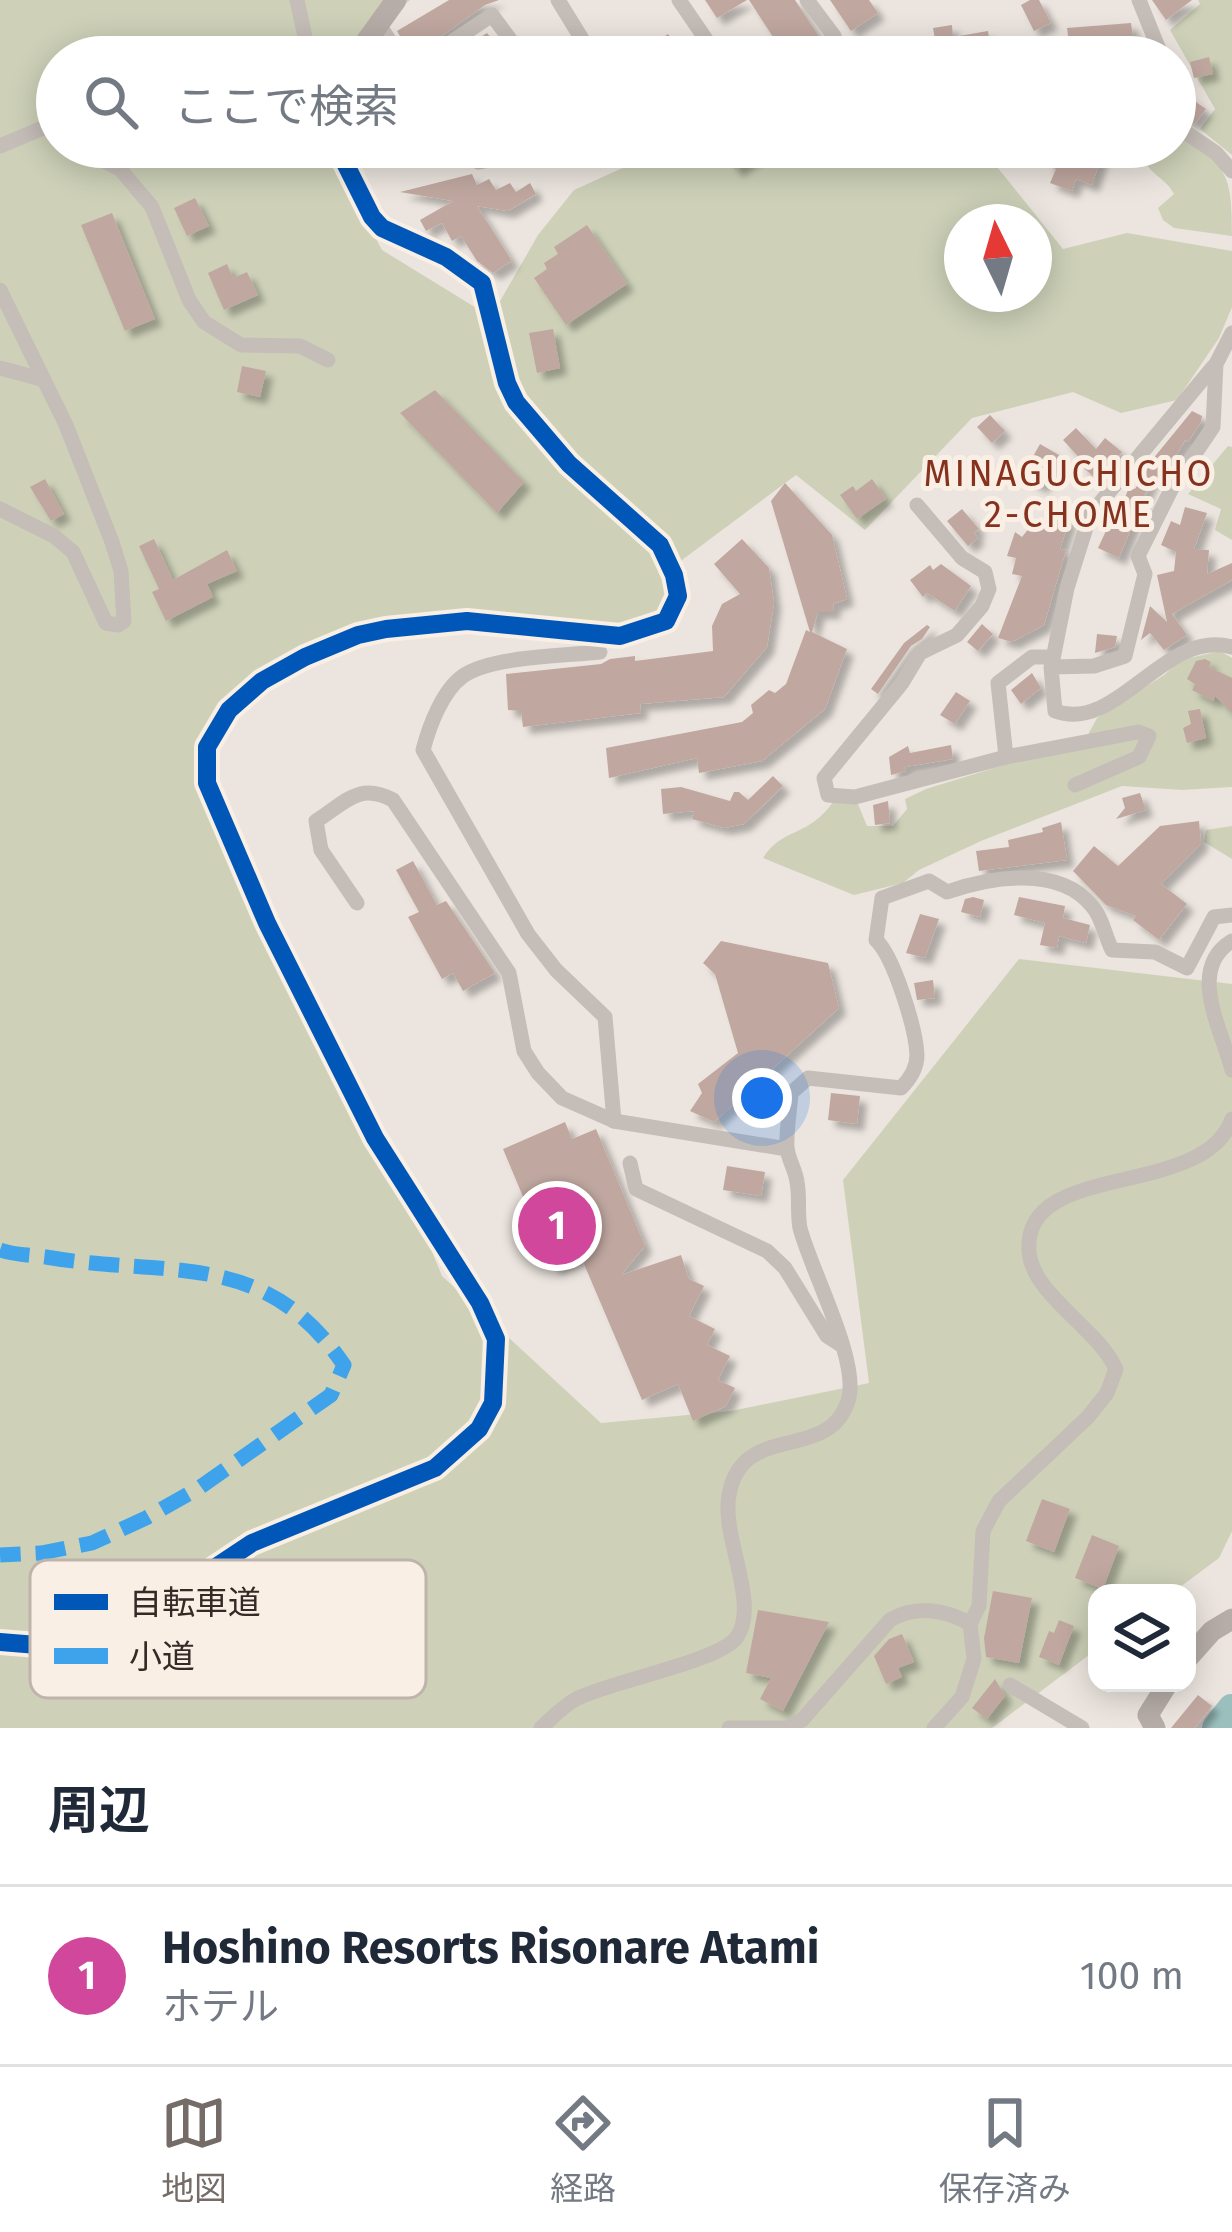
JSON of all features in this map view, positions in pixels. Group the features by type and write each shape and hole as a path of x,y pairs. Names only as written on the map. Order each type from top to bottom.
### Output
{"street":[{"path":"297,0 305,36"},
{"path":"372,36 396,0"},
{"path":"558,0 580,36"},
{"path":"679,0 704,36"},
{"path":"807,0 834,36"},
{"path":"1139,0 1154,36"},
{"path":"460,36 492,15 508,36"},
{"path":"380,26 386,36"},
{"path":"0,146 36,134"},
{"path":"1196,139 1232,171"},
{"path":"118,168 152,207 189,299 204,322 241,345 300,346 328,361"},
{"path":"226,1560 252,1543 435,1468 479,1429 493,1403 496,1339 480,1303 375,1138 267,923 207,783 207,747 229,710 262,681 358,635 466,621 620,636 666,621 678,596 660,545 569,464 517,402 507,383 482,283 446,256 382,229 347,168"},
{"path":"0,290 66,425 112,542 121,571 124,621 106,623 74,552 54,536 0,509"},
{"path":"1232,333 1216,364 1090,515 1067,588 1052,662 1055,711 1083,713 1112,700 1196,645 1232,647"},
{"path":"1006,757 998,683 1032,657 1094,666 1125,656 1145,574 1138,556 1173,486 1213,428 1216,364"},
{"path":"0,368 40,379"},
{"path":"917,506 962,558 985,572 989,589 982,606 957,635 920,653 902,683 824,778 828,795 855,797 1006,757 1138,732 1149,736 1139,758 1075,784"},
{"path":"600,652 495,664 462,677 428,730 423,750 528,934 556,970 605,1017 614,1121"},
{"path":"357,903 321,850 316,821 363,790 377,791 394,800 509,973 524,1051 562,1098 614,1121 787,1149"},
{"path":"542,1728 578,1698 705,1655 740,1635 745,1594 728,1534 729,1496 736,1473 751,1454 769,1446 813,1439 844,1410 852,1379 799,1224 797,1180 787,1149 791,1093 808,1078 901,1088 911,1077 917,1056 888,951 876,940 882,898 928,881 946,892 979,881 1045,881 1076,889 1097,910 1112,950 1155,952 1187,968 1214,916 1232,915"},
{"path":"1232,941 1214,955 1208,978 1232,1070"},
{"path":"934,1728 962,1697 974,1659 970,1624 979,1606 983,1531 999,1501 1088,1417 1116,1369 1106,1348 1037,1279 1029,1251 1033,1224 1046,1208 1066,1196 1199,1159 1217,1144 1232,1119"},
{"path":"630,1163 636,1190 767,1251 785,1268 827,1336 841,1345"},
{"path":"729,1728 787,1728 802,1720 890,1620 905,1611 956,1616 970,1624"},
{"path":"1196,1650 1212,1631 1232,1619"},
{"path":"0,1642 30,1644"},
{"path":"1010,1685 1082,1728"},
{"path":"1147,1724 1163,1692"}],"green space":[{"path":"0,0 410,0 366,36 36,36 36,168 338,168 382,250 491,317 538,235 574,190 623,168 998,168 1027,204 944,204 944,312 1052,312 1052,235 1063,249 1127,233 1232,251 1232,307 1219,338 1177,400 1121,413 1073,392 972,418 865,530 796,475 682,560 664,610 638,626 405,616 301,652 228,706 197,769 248,900 372,1104 442,1276 601,1423 731,1411 869,1383 843,1180 1019,959 1232,984 1232,1531 1219,1558 1184,1584 1088,1584 1088,1656 992,1728 0,1728"},
{"path":"1198,0 1232,0 1232,155 1200,129 1215,109 1196,76 1196,36 1173,36 1170,30 1200,4"},
{"path":"1196,146 1206,153 1228,185 1232,236 1174,228 1163,220 1158,208 1174,194 1151,169 1196,168"},
{"path":"1228,446 1232,447 1232,540 1215,530 1221,509 1188,494"},
{"path":"1220,651 1232,658 1232,787 1122,786 981,841 919,870 903,883 854,895 763,858 833,802 855,797 867,826 893,826 907,809 905,799 926,789 1085,740 1097,718 1181,660"},
{"path":"1232,826 1232,859 1204,842 1206,830"}],"building":[{"path":"449,0 499,0 442,36 400,36 397,31"},
{"path":"705,0 747,0 717,18"},
{"path":"749,0 795,0 819,36 772,36"},
{"path":"830,0 869,0 878,13 851,31"},
{"path":"1039,0 1051,23 1034,31 1021,5"},
{"path":"1152,0 1192,0 1166,20"},
{"path":"1131,23 1133,36 1068,36 1067,28"},
{"path":"952,25 953,36 934,36 933,28"},
{"path":"1209,57 1213,74 1196,78 1196,60"},
{"path":"1196,102 1206,109 1196,123"},
{"path":"1098,168 1092,185 1076,179 1072,191 1050,183 1056,169"},
{"path":"472,174 477,185 489,179 496,190 510,183 516,192 530,183 536,194 508,211 477,206 512,261 493,273 477,261 461,236 452,241 442,223 426,231 420,220 453,201 400,192"},
{"path":"195,198 209,226 187,236 174,208"},
{"path":"112,213 155,319 125,331 81,225"},
{"path":"587,225 627,284 566,325 534,278 558,254 554,247"},
{"path":"227,264 233,278 247,272 258,295 224,310 208,273"},
{"path":"553,329 560,368 537,373 529,333"},
{"path":"242,366 266,371 260,397 237,392"},
{"path":"435,390 524,482 497,513 400,413"},
{"path":"1192,411 1202,416 1201,422 1162,480 1153,475 1119,558 1098,548 1111,520 1116,522 1129,487 1135,489"},
{"path":"990,415 1005,431 992,443 977,427"},
{"path":"1076,428 1096,449 1105,438 1122,452 1098,480 1063,440"},
{"path":"1040,444 1059,455 1041,487 1022,476"},
{"path":"45,479 64,514 51,521 30,487"},
{"path":"872,479 886,499 857,519 840,495"},
{"path":"785,483 832,535 847,599 833,604 834,612 818,612 812,632 847,649 825,709 762,761 699,773 697,758 609,778 606,748 742,722 753,713 751,705 769,690 775,693 786,684 806,630 810,632 771,501"},
{"path":"1185,507 1207,513 1194,549 1209,550 1207,574 1232,563 1232,580 1172,614 1187,635 1164,650 1150,633 1141,640 1150,606 1167,622 1157,575 1174,571 1176,552 1161,545 1171,521 1180,525"},
{"path":"962,509 979,529 974,533 978,538 968,546 947,521"},
{"path":"1052,512 1070,518 1060,549 1066,550 1044,625 1012,642 998,638 1022,576 1012,574 1016,558 1007,556 1015,532 1022,537 1038,517 1049,521"},
{"path":"154,539 173,580 227,550 237,571 207,584 213,597 166,621 152,592 159,589 139,546"},
{"path":"742,539 769,568 774,603 767,647 724,697 640,704 641,713 523,727 521,711 508,710 506,674 635,656 635,661 713,651 712,626 722,604 740,594 714,564"},
{"path":"941,564 971,586 955,611 927,593 923,597 910,580 930,565 933,570"},
{"path":"982,624 993,634 978,651 967,642"},
{"path":"927,625 922,639 911,646 878,694 871,689 904,643"},
{"path":"1097,634 1117,636 1115,647 1095,653"},
{"path":"1196,661 1211,662 1209,667 1232,678 1232,713 1215,696 1213,701 1192,690 1195,684 1187,679"},
{"path":"1032,673 1041,688 1021,704 1011,690"},
{"path":"956,692 970,701 955,724 940,715"},
{"path":"1200,709 1206,738 1187,743 1183,728 1191,724 1188,711"},
{"path":"951,745 953,759 905,767 906,771 891,775 889,757 908,746 910,753"},
{"path":"773,776 783,786 744,824 724,828 692,819 694,811 663,814 661,789 681,787 730,801 739,792 748,800"},
{"path":"1140,793 1146,810 1116,819 1125,808 1122,798"},
{"path":"888,801 890,823 875,825 873,805"},
{"path":"1199,821 1201,844 1161,884 1187,904 1159,940 1133,920 1136,916 1106,905 1073,871 1094,846 1118,866 1160,826"},
{"path":"1061,822 1067,860 979,871 976,851 1009,847 1008,840 1043,832 1042,828"},
{"path":"413,861 437,905 446,901 495,973 463,991 453,973 442,979 408,917 419,912 396,870"},
{"path":"1019,897 1065,906 1063,918 1090,925 1086,943 1059,936 1057,948 1040,945 1045,923 1014,915"},
{"path":"965,899 984,900 980,917 961,912"},
{"path":"920,914 939,919 925,958 906,953"},
{"path":"721,941 828,963 839,1008 714,1122 690,1111 702,1093 698,1084 738,1053 715,974 703,963"},
{"path":"933,980 935,998 917,1000 914,983"},
{"path":"831,1093 860,1096 857,1124 828,1120"},
{"path":"565,1122 572,1139 596,1129 645,1246 621,1275 681,1255 689,1279 704,1286 689,1316 715,1329 707,1345 730,1356 718,1380 735,1388 726,1406 693,1421 678,1384 642,1400 581,1257 553,1268 503,1149"},
{"path":"727,1166 765,1172 761,1196 723,1190"},
{"path":"1042,1499 1070,1509 1054,1552 1026,1541"},
{"path":"1092,1535 1119,1546 1105,1584 1075,1578"},
{"path":"993,1591 1032,1598 1019,1663 986,1657 984,1638"},
{"path":"758,1610 829,1622 783,1711 760,1699 771,1678 746,1673"},
{"path":"1059,1620 1074,1626 1059,1665 1039,1657"},
{"path":"902,1634 914,1662 898,1668 902,1677 886,1684 874,1656 889,1639"},
{"path":"995,1679 1005,1696 987,1719 972,1708"},
{"path":"1198,1695 1212,1706 1195,1728 1171,1728"}],"waterway":[{"path":"1217,1728 1232,1709"}],"marked path":[{"path":"0,1250 172,1269 246,1285 281,1301 313,1327 344,1365 331,1395 199,1488 146,1518 92,1543 0,1555"}],"cycle path":[{"path":"226,1560 252,1543 435,1468 479,1429 493,1403 496,1339 480,1303 375,1138 267,923 207,783 207,747 229,710 262,681 358,635 467,621 620,636 666,621 678,596 660,545 569,464 516,402 482,283 446,257 382,228 348,168"},
{"path":"0,1642 30,1644"}],"place":[{"name":"Hoshino Resorts Risonare Atami","path":"557,1226"}],"district":[{"name":"MINAGUCHICHO 2-CHOME","path":"1069,494"}]}
